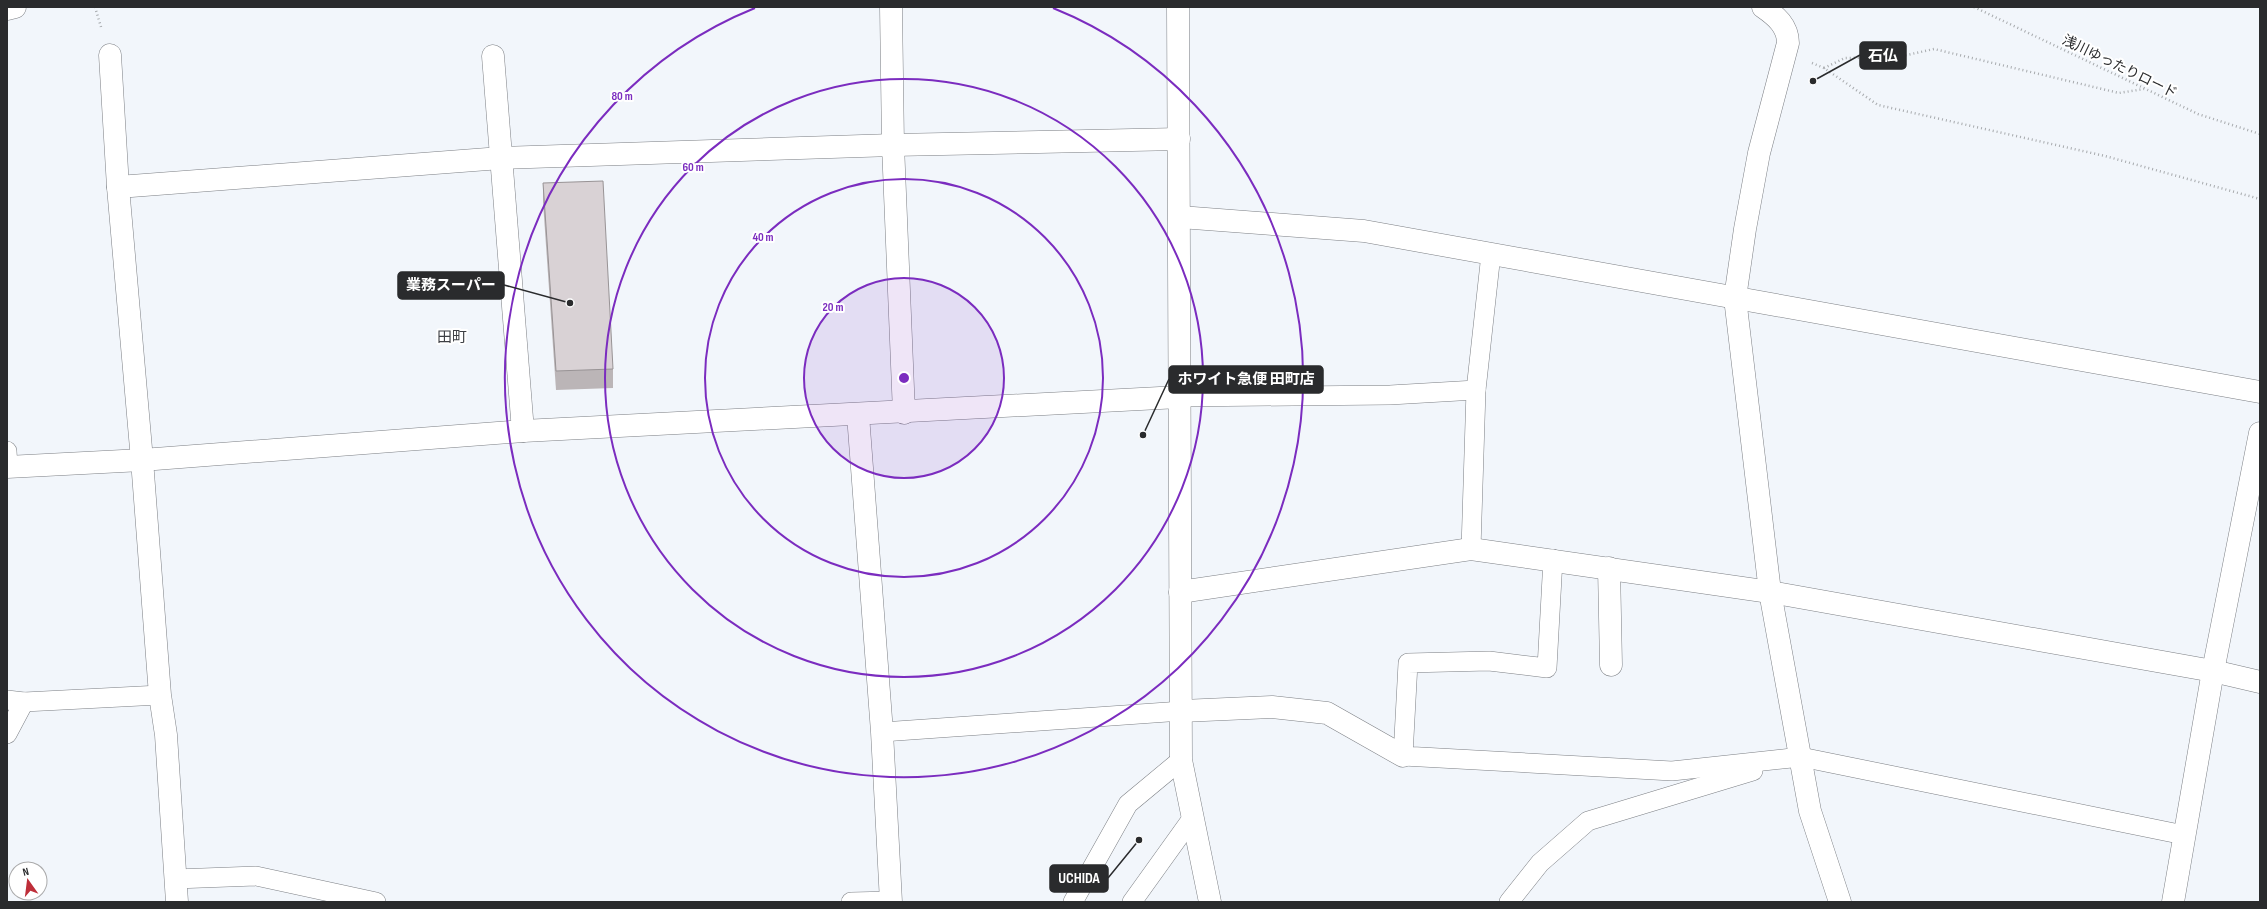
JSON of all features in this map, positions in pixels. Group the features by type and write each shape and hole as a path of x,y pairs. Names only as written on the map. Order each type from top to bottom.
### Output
{"street":[{"path":"7,9 15,7"},
{"path":"891,7 893,145 904,413"},
{"path":"1178,7 1181,760 1210,902"},
{"path":"1763,7 1775,16 1785,28 1788,35 1786,52 1759,153 1745,229 1735,298 1770,592 1810,810 1840,902"},
{"path":"110,55 118,187 142,460 160,695 166,735 177,902"},
{"path":"493,56 524,431"},
{"path":"118,187 501,158 893,145 1179,139"},
{"path":"1180,217 1364,231 2260,392"},
{"path":"7,462 142,460 524,431 904,413 1179,397"},
{"path":"858,415 882,732 891,902"},
{"path":"2173,902 2213,671 2260,433"},
{"path":"1180,592 1471,549 1553,559 1770,592 2213,671 2260,682"},
{"path":"1609,568 1611,665"},
{"path":"1182,711 1272,707 1327,713 1403,756"}],"lane":[{"path":"1471,549 1476,390 1492,254"},
{"path":"1179,397 1390,395 1476,390"},
{"path":"1553,559 1547,668 1489,661 1408,663 1403,756 1672,771 1800,757 2184,835"},
{"path":"7,734 16,701 160,695"},
{"path":"882,732 1182,711"},
{"path":"1509,902 1540,863 1588,821 1800,757"},
{"path":"1073,902 1128,804 1181,760"},
{"path":"1132,902 1193,817"},
{"path":"176,879 256,876 376,902"},
{"path":"851,902 891,902"}],"path":[{"name":"浅川ゆったりロード","path":"1974,7 2198,114 2260,134"},
{"path":"1824,68 1845,58 1898,57 1934,49 2119,93 2144,89"},
{"path":"1786,52 1824,68 1878,105 2105,156 2260,199"}],"building":[{"path":"603,181 613,369 556,371 543,183"}],"place":[{"name":"石仏","path":"1813,81"},
{"name":"業務スーパー","path":"570,303"},
{"name":"ホワイト急便 田町店","path":"1143,435"},
{"name":"UCHIDA","path":"1139,840"}],"district":[{"name":"田町","path":"452,337"}]}
